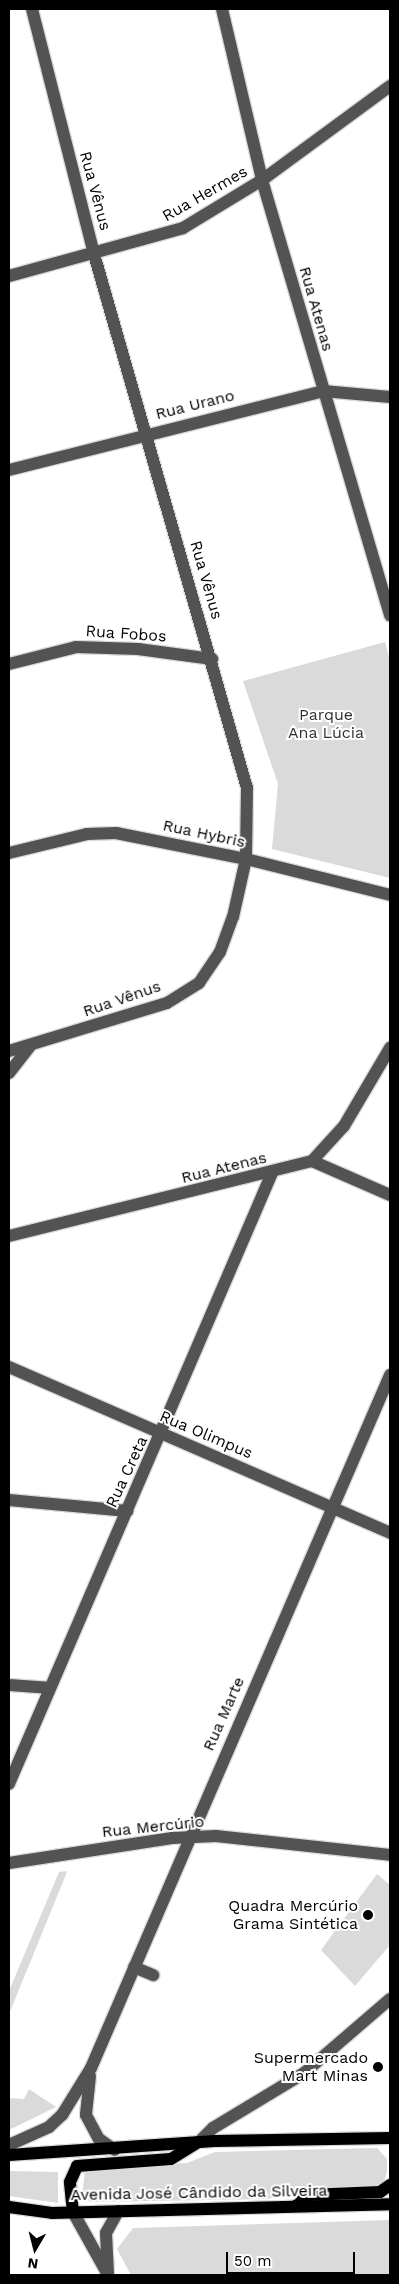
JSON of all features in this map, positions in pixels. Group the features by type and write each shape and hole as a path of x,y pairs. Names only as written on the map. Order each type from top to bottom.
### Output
{"main road":[{"path":"9,2155 116,2150 199,2142 388,2140"},
{"path":"73,2212 70,2182 77,2166 171,2159 199,2142"},
{"path":"296,2206 308,2195 380,2192 390,2185"},
{"name":"Avenida José Cândido da Silveira","path":"9,2206 73,2212 390,2204"}],"street":[{"name":"Rua Vênus","path":"9,1051 167,1003 199,982 220,952 233,917 246,859 247,788 212,659 94,254 32,9"},
{"name":"Rua Atenas","path":"222,9 262,180 390,616"},
{"name":"Rua Hermes","path":"9,276 183,228 262,180 390,86"},
{"name":"Rua Urano","path":"9,470 323,391 390,397"},
{"name":"Rua Fobos","path":"9,664 76,647 138,649 212,659"},
{"name":"Rua Hybris","path":"9,853 87,834 116,833 246,859 390,895"},
{"path":"9,1073 30,1046"},
{"name":"Rua Atenas","path":"9,1236 272,1174 312,1161 344,1126 390,1048"},
{"path":"312,1161 390,1195"},
{"name":"Rua Creta","path":"9,1784 48,1688 163,1434 272,1174"},
{"name":"Rua Olimpus","path":"9,1367 390,1533"},
{"name":"Rua Marte","path":"9,2145 50,2127 62,2115 91,2068 188,1838 390,1375"},
{"path":"9,1500 127,1511"},
{"path":"9,1685 48,1688"},
{"name":"Rua Mercúrio","path":"9,1862 188,1838 216,1836 390,1853"},
{"path":"134,1967 153,1975"},
{"path":"199,2142 213,2128 304,2073 390,1999"},
{"name":"Rua Marte","path":"91,2068 86,2115 99,2139 116,2150"},
{"path":"108,2275 106,2233 118,2211"},
{"path":"73,2212 108,2275"}],"green space":[{"name":"Parque Ana Lúcia","path":"385,642 390,661 390,878 272,849 278,784 243,681"},
{"path":"67,1871 9,2014 9,1991 59,1872"},
{"name":"Quadra Mercúrio Grama Sintética","path":"377,1874 390,1885 390,1945 355,1986 321,1950"},
{"path":"29,2089 56,2107 9,2130 9,2098 24,2099"},
{"path":"377,2148 387,2159 387,2172 384,2182 374,2187 296,2190 268,2199 91,2202 82,2196 85,2170 102,2167 187,2163 215,2152"},
{"path":"9,2171 58,2172 58,2203 9,2196"},
{"path":"390,2220 390,2275 131,2275 117,2249 133,2228"}],"place":[{"name":"Quadra Mercúrio Grama Sintética","path":"368,1915"},
{"name":"Supermercado Mart Minas","path":"378,2067"}]}
